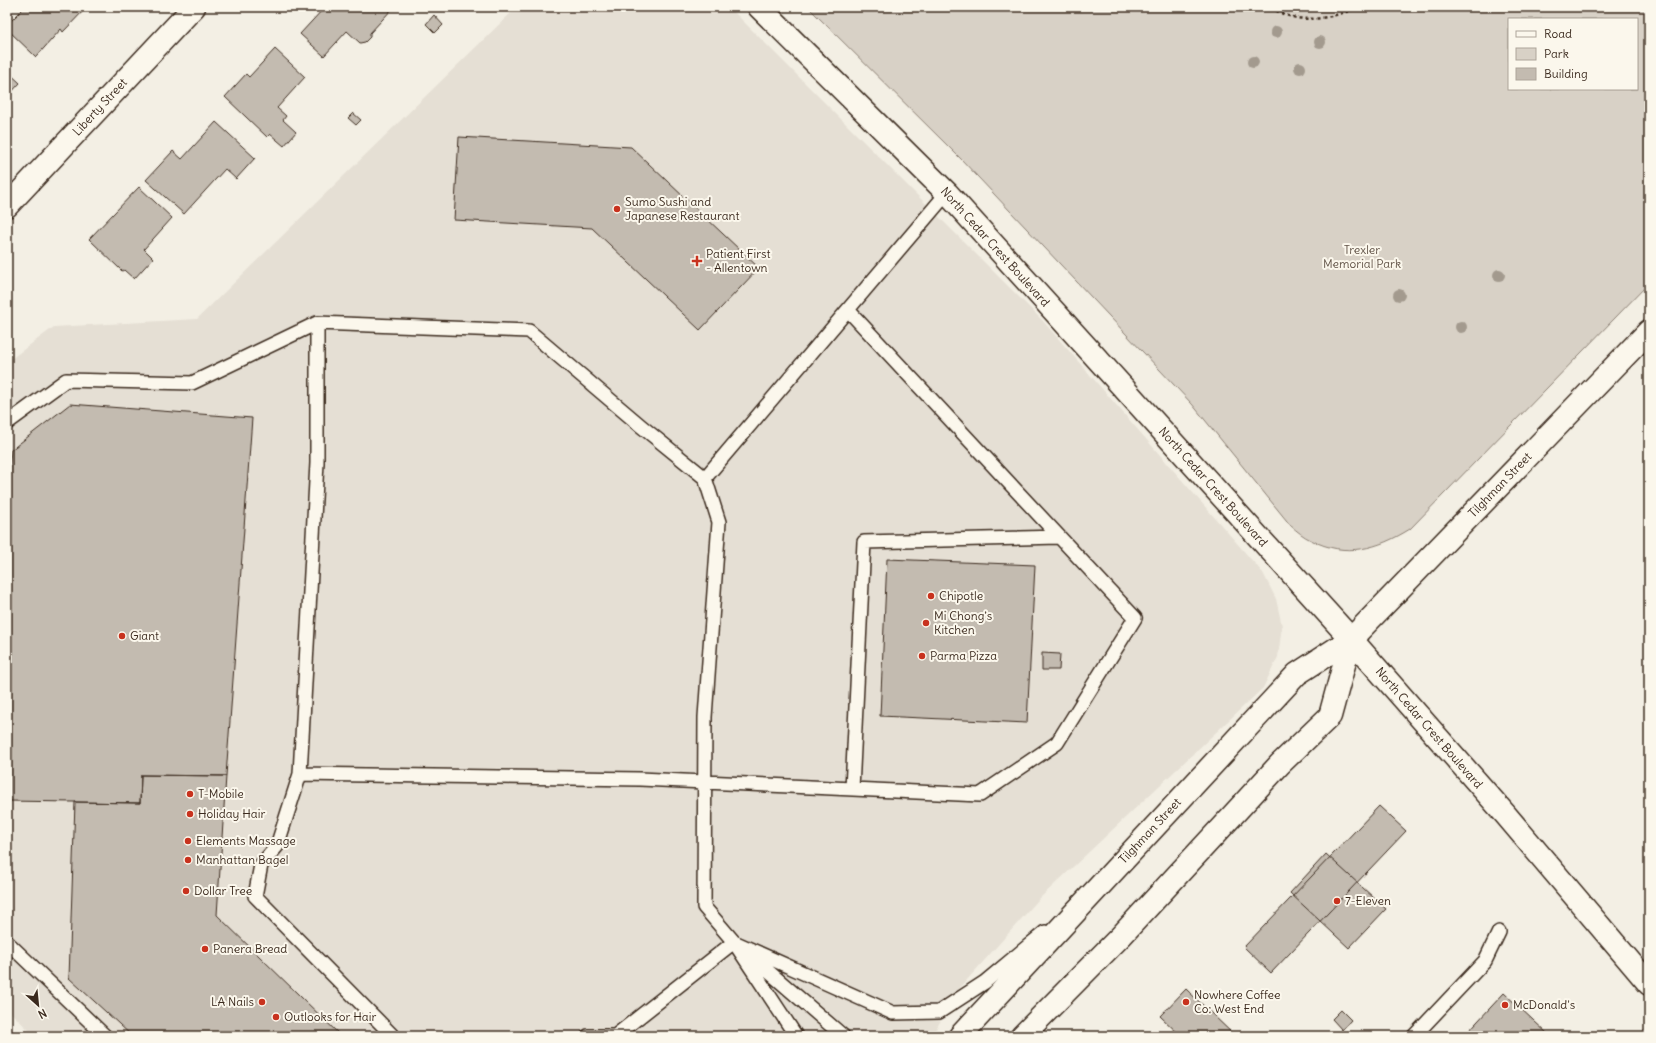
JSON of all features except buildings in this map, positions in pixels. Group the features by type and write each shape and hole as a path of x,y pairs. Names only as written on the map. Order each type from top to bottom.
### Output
{"main road":[{"name":"Liberty Street","path":"7,206 194,7"},
{"name":"North Cedar Crest Boulevard","path":"759,7 947,193 1351,639 1505,814 1649,984"},
{"name":"Tilghman Street","path":"960,1036 1298,674 1351,639 1649,331"},
{"name":"Tilghman Street","path":"1022,1036 1121,936 1280,764 1330,716 1351,639"}],"lane":[{"path":"705,478 947,193"},
{"path":"300,774 640,779 980,795 1058,743 1135,618 848,310"},
{"path":"317,323 317,463 300,774 277,846 261,865 255,896 393,1036"},
{"path":"7,423 66,380 192,383 317,323 529,332 640,426 705,478 719,522 705,717 704,906 734,942 796,1036"},
{"path":"852,789 864,542 1059,537"},
{"path":"734,942 893,1012 939,1012 985,982 1094,891"},
{"path":"1414,1036 1485,960 1499,932"},
{"path":"7,942 105,1036"},
{"path":"588,1036 615,1036 734,942"},
{"path":"734,942 843,1036"}],"path":[{"path":"1271,7 1280,14 1305,20 1330,18 1360,7"}],"shaded area":[{"path":"517,7 729,7 1042,320 1263,573 1276,599 1282,626 1278,657 1263,688 1039,899 958,990 932,1036 35,1036 7,1009 7,362 54,327 197,319"}],"green space":[{"name":"Trexler Memorial Park","path":"808,7 1649,7 1649,283 1410,529 1386,542 1362,549 1337,549 1324,546 1311,540 1291,526 1192,404 961,159"}],"place":[{"name":"Sumo Sushi and Japanese Restaurant","path":"617,209"},
{"name":"Patient First - Allentown","path":"697,261"},
{"name":"Chipotle","path":"931,596"},
{"name":"Mi Chong's Kitchen","path":"926,623"},
{"name":"Giant","path":"122,636"},
{"name":"Parma Pizza","path":"922,656"},
{"name":"T-Mobile","path":"190,794"},
{"name":"Holiday Hair","path":"190,814"},
{"name":"Elements Massage","path":"188,841"},
{"name":"Manhattan Bagel","path":"188,860"},
{"name":"Dollar Tree","path":"186,891"},
{"name":"7-Eleven","path":"1337,901"},
{"name":"Panera Bread","path":"205,949"},
{"name":"LA Nails","path":"262,1002"},
{"name":"Nowhere Coffee Co: West End","path":"1186,1002"},
{"name":"McDonald's","path":"1505,1005"},
{"name":"Outlooks for Hair","path":"276,1017"}]}
